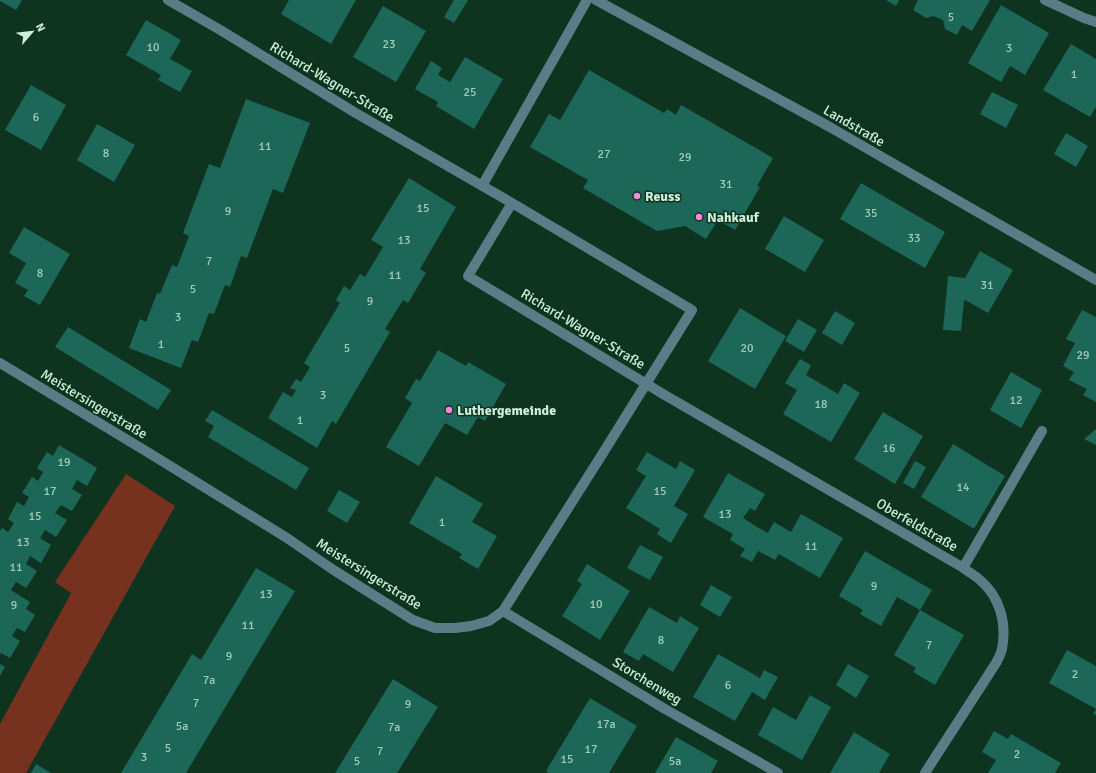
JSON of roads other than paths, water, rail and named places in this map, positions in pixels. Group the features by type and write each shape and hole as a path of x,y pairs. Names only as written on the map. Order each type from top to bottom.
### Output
{"street":[{"name":"Richard-Wagner-Straße","path":"168,0 222,31 354,112 512,203 692,310 646,384 468,276 512,203"},
{"path":"482,186 587,0"},
{"name":"Landstraße","path":"596,0 828,126 1096,280"},
{"path":"1045,0 1096,22"},
{"name":"Meistersingerstraße","path":"1,366 156,457 280,534 412,620 435,628 471,626 489,621 503,611 646,384"},
{"name":"Oberfeldstraße","path":"646,384 963,568 980,580 992,593 998,602 1001,612 1004,633 1002,650 996,663 925,773"},
{"path":"963,568 1042,431"},
{"name":"Storchenweg","path":"503,611 658,705 778,773"}],"place":[{"name":"Reuss","path":"637,196"},
{"name":"Nahkauf","path":"699,217"},
{"name":"Luthergemeinde","path":"449,410"}]}
